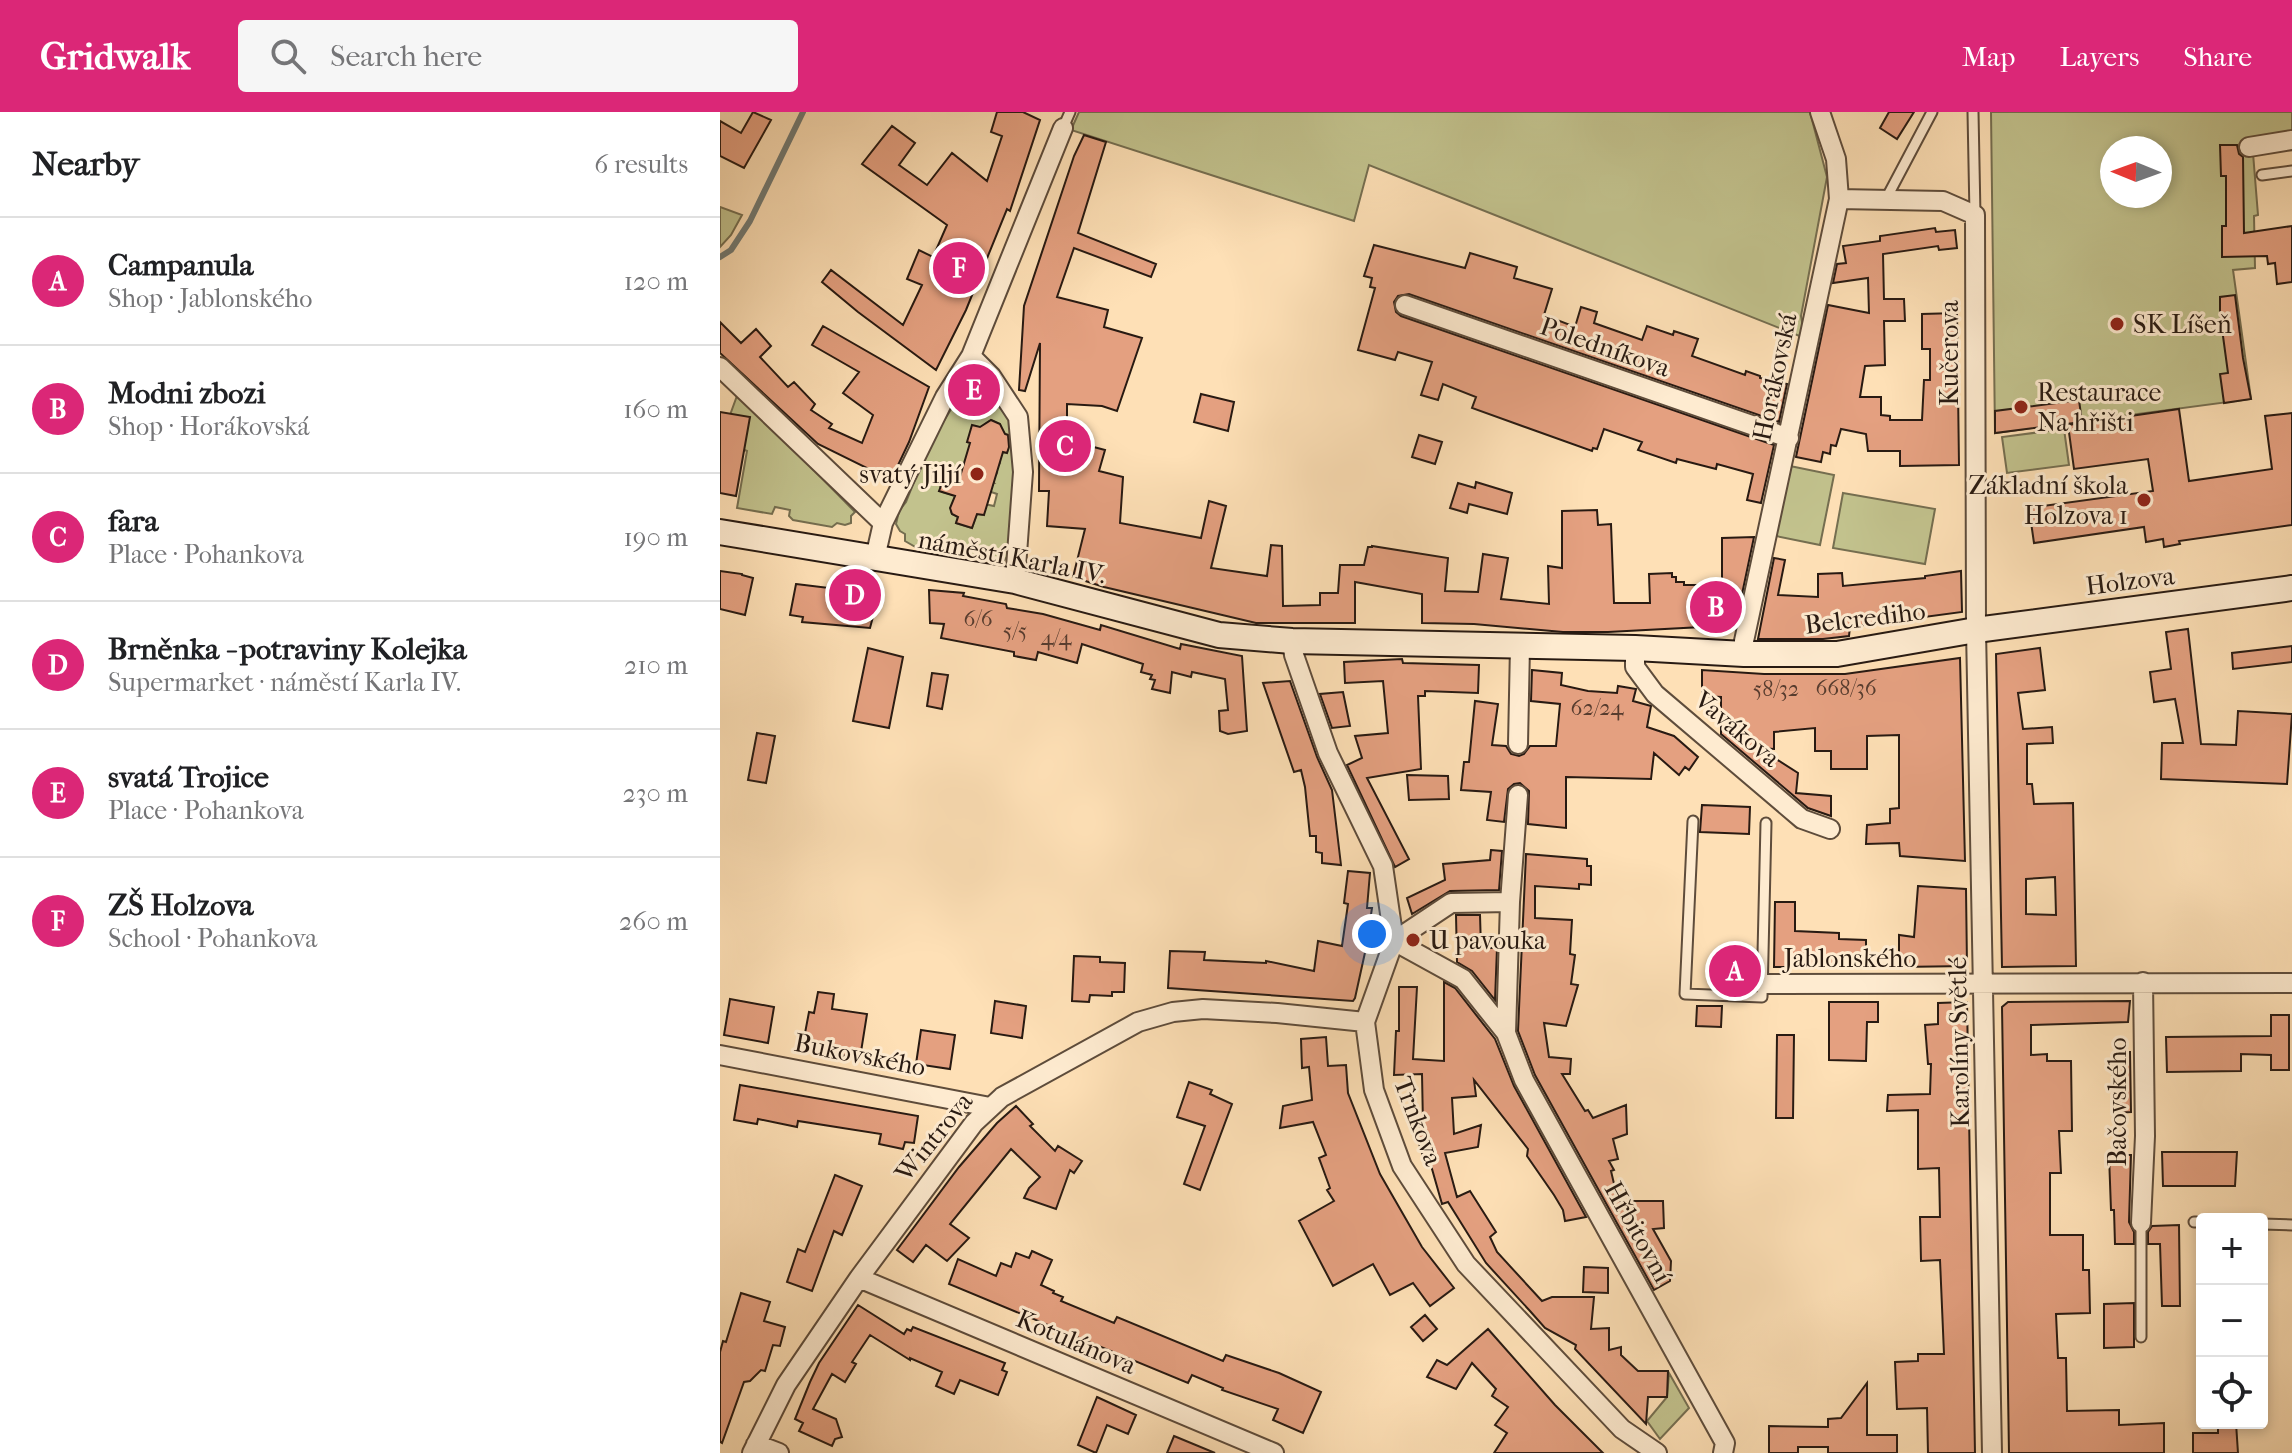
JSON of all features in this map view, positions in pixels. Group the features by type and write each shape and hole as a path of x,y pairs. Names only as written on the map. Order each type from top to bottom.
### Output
{"street":[{"name":"Horákovská","path":"1744,654 1744,641 1839,199 1836,159 1820,112"},
{"path":"875,558 883,523 945,397 971,356 1067,120"},
{"path":"2249,147 2292,140"},
{"path":"1839,199 1943,201 1975,215"},
{"name":"Kučerova","path":"1975,215 1976,630"},
{"name":"Poledníkova","path":"1405,305 1789,438"},
{"path":"971,356 991,376 1018,417 1023,472 1015,581"},
{"name":"náměstí Karla IV.","path":"720,367 883,523"},
{"name":"náměstí Karla IV.","path":"720,532 1015,581 1219,635 1292,641"},
{"name":"Holzova","path":"1976,630 2292,588"},
{"name":"Belcrediho","path":"1292,641 1837,654 1976,630"},
{"name":"Karolíny Světlé","path":"1976,630 1992,1453"},
{"name":"Trnkova","path":"1292,641 1328,753 1383,866 1394,941 1365,1022 1374,1090 1402,1166 1466,1264 1622,1429 1657,1453"},
{"path":"1518,744 1520,646"},
{"name":"Vavákova","path":"1635,648 1635,667 1655,694 1802,819 1830,829"},
{"name":"Hřbitovní","path":"1506,1033 1510,902 1518,795"},
{"path":"1394,941 1451,903 1510,902"},
{"name":"Hřbitovní","path":"1394,941 1463,979 1506,1033 1524,1080 1725,1443 1723,1453"},
{"name":"Bačovského","path":"2141,1223 2145,1136 2143,982"},
{"path":"1984,984 2292,983"},
{"name":"Jablonského","path":"1763,984 1984,984"},
{"name":"Wintrova","path":"754,1448 786,1385 859,1278 958,1143 990,1107 1016,1088 1138,1022 1173,1012 1203,1009 1365,1022"},
{"name":"Bukovského","path":"720,1055 990,1107"},
{"name":"Kotulánova","path":"859,1278 1274,1453"},
{"path":"754,1448 779,1453"}],"lane":[{"path":"1886,199 1932,112"},
{"path":"1973,112 1975,215"},
{"path":"2262,175 2292,171"},
{"path":"1693,821 1685,994 1762,997 1766,823"},
{"path":"2141,1223 2141,1337"},
{"path":"2268,1224 2292,1225"}],"green space":[{"path":"1079,112 1810,112 1827,177 1801,316 1804,333 1802,337 1369,165 1354,221 1071,130"},
{"name":"SK Líšeň","path":"1991,112 2292,112 2292,147 2253,153 2258,215 2254,216 2255,268 2233,270 2251,399 1995,433"},
{"path":"720,207 742,215 720,247"},
{"path":"970,378 982,381 981,387 990,393 1009,420 1013,432 1015,478 1009,555 1002,563 919,549 905,541 905,534 896,524 899,511 906,502 928,447","holes":["991,420 1000,424 1002,433 1012,436 1007,452 1000,453 994,483 988,491 997,494 994,506 984,504 984,515 977,514 972,528 956,523 958,516 951,512 957,496 942,492 940,487 945,477 962,481 973,439"]},
{"path":"738,393 855,512 851,523 837,523 832,527 793,520 789,516 790,510 775,507 772,514 737,508 747,451 742,449 730,415"},
{"path":"2064,429 2069,465 2007,473 2002,437"},
{"path":"1790,466 1834,475 1820,545 1776,536"},
{"path":"1843,493 1935,509 1925,564 1833,548"},
{"path":"1669,1373 1689,1408 1660,1439 1647,1421 1667,1397"}],"building":[{"path":"753,112 771,120 744,168 720,156 720,121 741,133"},
{"path":"997,112 1023,112 1040,120 1010,211 1007,209 966,310 936,370 822,282 831,270 903,325 922,285 907,279 919,250 933,257 947,225 862,164 892,126 915,143 899,165 927,185 952,153 987,181 1002,136 991,132"},
{"path":"1889,112 1914,112 1897,139 1880,128"},
{"path":"1084,135 1106,142 1078,233 1156,264 1151,277 1074,248 1057,297 1108,310 1104,327 1142,338 1117,411 1102,406 1067,404 1067,440 1105,450 1099,471 1123,477 1120,523 1201,538 1209,501 1226,506 1211,568 1267,576 1271,545 1282,546 1283,606 1320,605 1320,593 1338,593 1340,565 1364,565 1368,547 1372,546 1448,558 1445,591 1478,592 1483,554 1508,558 1501,599 1549,604 1548,566 1562,568 1562,511 1597,510 1598,525 1611,524 1614,603 1650,603 1649,574 1672,573 1676,582 1684,582 1684,585 1722,585 1722,538 1754,537 1737,618 1702,619 1702,627 1608,632 1422,623 1422,594 1355,582 1355,623 1256,623 1073,577 1085,529 1047,526 1049,491 1039,491 1040,343 1025,391 1019,390 1024,306 1074,156"},
{"path":"2220,145 2237,145 2243,157 2244,233 2292,226 2292,282 2277,284 2275,263 2268,264 2267,256 2222,257 2222,226 2226,226 2226,176 2221,176"},
{"path":"1935,228 1936,232 1955,230 1957,248 1939,250 1938,246 1883,254 1884,299 1904,299 1905,321 1884,321 1885,365 1865,366 1860,397 1881,397 1881,415 1890,416 1890,420 1922,420 1924,380 1930,380 1930,349 1922,349 1922,314 1957,313 1959,465 1900,466 1900,451 1868,451 1866,434 1841,429 1836,446 1831,445 1830,454 1823,452 1821,462 1796,457 1828,305 1869,313 1868,278 1833,283 1837,264 1846,263 1843,246 1880,241 1880,236"},
{"path":"1374,245 1465,268 1470,253 1517,267 1514,278 1552,289 1544,315 1575,327 1581,307 1597,312 1594,323 1642,340 1647,326 1673,335 1674,331 1698,339 1692,356 1745,375 1746,371 1760,378 1787,384 1779,422 1409,294 1398,296 1394,302 1396,312 1401,316 1774,445 1761,503 1747,500 1753,474 1717,464 1716,469 1677,459 1676,463 1638,450 1642,442 1604,429 1597,449 1593,448 1592,451 1472,408 1476,397 1443,384 1438,400 1421,395 1432,362 1398,352 1395,360 1358,350 1375,288 1370,287 1372,278 1364,276"},
{"path":"2235,295 2251,399 2224,403 2220,374 2228,373 2220,297"},
{"path":"720,322 741,343 756,329 771,346 760,357 788,387 794,382 815,404 811,410 832,424 829,428 862,443 873,415 843,393 859,372 812,345 823,326 929,387 891,480 818,444 720,353"},
{"path":"1201,394 1234,402 1228,431 1194,422"},
{"path":"2079,400 2082,422 1995,433 1995,411"},
{"path":"2179,409 2189,481 2272,469 2265,416 2292,413 2292,525 2179,541 2180,544 2164,547 2163,539 2146,542 2144,527 2034,543 2029,508 2153,491 2148,459 2074,469 2068,425"},
{"path":"720,412 750,417 736,496 720,493"},
{"name":"svatý Jiljí","path":"991,420 1000,424 1008,435 1009,447 1007,453 1003,452 984,515 977,514 972,528 956,523 958,517 952,514 950,508 955,496 939,491 945,476 959,480 972,425 980,427"},
{"path":"1419,435 1442,442 1435,464 1412,457"},
{"path":"1476,482 1512,493 1507,514 1469,504 1467,513 1450,508 1458,483 1475,488"},
{"path":"1774,558 1785,560 1778,595 1818,597 1818,574 1842,573 1843,586 1925,578 1961,571 1962,612 1850,627 1849,636 1758,639"},
{"path":"720,571 753,578 745,615 720,609"},
{"path":"796,584 879,594 870,628 802,622 803,617 790,615"},
{"path":"929,590 964,593 963,596 1006,604 1007,608 1043,614 1100,630 1101,625 1180,649 1181,644 1242,656 1247,731 1228,734 1220,731 1219,711 1228,710 1225,679 1192,672 1191,677 1172,672 1170,693 1152,689 1155,680 1150,679 1152,675 1141,672 1143,664 1082,644 1077,663 1038,652 1036,660 1014,656 1014,652 941,638 944,624 930,623"},
{"path":"2188,629 2201,744 2236,745 2238,711 2292,714 2287,784 2161,779 2162,743 2183,743 2175,699 2154,702 2150,672 2171,669 2166,632"},
{"path":"2292,646 2292,662 2233,669 2232,653"},
{"path":"868,648 903,657 889,728 853,721"},
{"path":"2040,648 2045,690 2018,693 2023,729 2052,727 2053,743 2027,744 2027,784 2032,784 2034,804 2073,803 2076,966 2002,967 1996,654","holes":["2055,877 2056,915 2026,914 2026,879"]},
{"path":"1960,658 1965,861 1900,856 1899,843 1866,844 1867,825 1890,823 1890,809 1899,808 1899,735 1867,736 1867,769 1831,769 1831,751 1815,751 1815,728 1774,732 1774,749 1759,748 1798,773 1796,793 1831,796 1831,816 1808,808 1721,734 1721,697 1702,696 1702,670 1845,674"},
{"path":"1402,659 1403,663 1479,665 1478,693 1425,691 1425,696 1418,696 1421,769 1367,778 1409,859 1395,867 1347,765 1362,758 1355,736 1388,733 1383,681 1345,683 1344,662"},
{"path":"1532,670 1562,673 1561,685 1588,691 1617,693 1618,686 1636,689 1633,701 1651,706 1647,727 1674,736 1698,757 1689,770 1685,767 1679,775 1654,753 1651,779 1566,777 1566,828 1528,824 1529,791 1520,783 1508,789 1504,822 1487,820 1491,792 1461,790 1464,762 1469,762 1475,701 1498,704 1492,745 1506,746 1511,754 1519,756 1530,746 1556,746 1560,704 1531,701"},
{"path":"932,673 948,675 942,709 927,706"},
{"path":"1290,681 1332,790 1341,865 1322,863 1322,853 1316,852 1316,836 1310,836 1301,770 1294,772 1263,683"},
{"path":"1343,692 1350,726 1332,728 1320,694"},
{"path":"757,733 775,736 766,783 748,780"},
{"path":"1407,775 1448,776 1449,799 1409,800"},
{"path":"1702,805 1750,807 1749,834 1700,832"},
{"path":"1491,850 1502,851 1499,890 1450,891 1412,914 1407,898 1445,880 1443,864 1490,860"},
{"path":"1526,854 1587,859 1587,866 1591,866 1591,885 1579,884 1579,889 1535,886 1535,918 1572,920 1570,954 1575,955 1571,984 1578,985 1566,1026 1544,1023 1549,1057 1571,1059 1570,1074 1562,1074 1585,1111 1588,1110 1593,1118 1626,1105 1627,1134 1613,1139 1618,1159 1609,1161 1614,1170 1611,1171 1618,1201 1663,1201 1664,1228 1653,1229 1671,1261 1670,1281 1654,1290 1535,1075 1518,1031"},
{"path":"1348,871 1370,873 1367,908 1372,908 1353,1001 1168,988 1170,951 1205,952 1204,960 1266,961 1314,971 1318,941 1342,946 1348,904 1344,903"},
{"path":"1918,886 1966,889 1967,966 1899,967 1899,935 1914,937"},
{"path":"1775,902 1795,902 1795,931 1839,933 1839,939 1866,940 1866,967 1774,967"},
{"path":"1456,915 1480,915 1481,948 1497,948 1495,1000 1472,971 1457,962"},
{"path":"1074,956 1100,957 1100,962 1125,963 1124,992 1112,992 1112,996 1090,995 1089,1002 1072,1001"},
{"path":"1444,982 1455,988 1495,1039 1514,1086 1586,1217 1565,1221 1563,1210 1527,1156 1528,1149 1474,1080 1476,1096 1452,1098 1454,1134 1481,1125 1478,1147 1445,1153 1457,1197 1470,1191 1496,1232 1490,1237 1497,1252 1542,1301 1552,1297 1594,1297 1591,1329 1609,1328 1609,1350 1621,1347 1621,1355 1638,1371 1668,1371 1667,1397 1648,1397 1646,1424 1575,1349 1576,1345 1545,1328 1486,1263 1448,1202 1442,1204 1428,1155 1423,1156 1414,1128 1423,1125 1422,1074 1394,1075 1396,1031 1399,1031 1399,987 1417,987 1413,1059 1444,1061"},
{"path":"818,992 834,994 832,1009 867,1014 860,1058 802,1049 809,1012 814,1013"},
{"path":"730,999 774,1007 768,1043 724,1035"},
{"path":"995,1001 1026,1006 1022,1038 991,1033"},
{"path":"2130,1001 2128,1022 2031,1025 2031,1055 2047,1054 2047,1061 2071,1061 2072,1131 2059,1131 2061,1173 2050,1173 2050,1235 2083,1235 2083,1270 2089,1270 2090,1313 2056,1314 2058,1358 2066,1358 2067,1411 2119,1410 2119,1425 2164,1423 2164,1453 2009,1453 2002,1007 2008,1002"},
{"path":"1829,1002 1878,1002 1878,1022 1867,1022 1866,1061 1829,1060"},
{"path":"1967,1002 1975,1453 1928,1453 1927,1408 1897,1409 1895,1362 1918,1361 1918,1354 1944,1354 1940,1260 1921,1261 1920,1217 1940,1217 1939,1168 1918,1169 1918,1110 1887,1111 1888,1095 1930,1094 1931,1064 1928,1064 1925,1025 1938,1024 1938,1003"},
{"path":"1697,1006 1722,1006 1721,1027 1696,1026"},
{"path":"2271,1015 2289,1015 2289,1070 2271,1070 2271,1055 2241,1054 2241,1071 2167,1072 2166,1037 2271,1036"},
{"path":"921,1030 955,1035 950,1069 916,1064"},
{"path":"1777,1035 1794,1035 1793,1118 1776,1118"},
{"path":"1326,1037 1328,1066 1346,1065 1348,1093 1380,1174 1422,1247 1454,1288 1430,1306 1413,1283 1390,1295 1373,1264 1333,1286 1299,1221 1334,1201 1327,1190 1330,1188 1319,1158 1326,1155 1313,1122 1280,1128 1283,1106 1312,1100 1309,1067 1302,1068 1301,1039"},
{"path":"2115,1052 2130,1052 2131,1112 2113,1113 2112,1061 2115,1061"},
{"path":"1189,1082 1212,1090 1210,1094 1232,1104 1200,1190 1184,1184 1205,1126 1177,1117"},
{"path":"740,1085 918,1116 914,1143 905,1142 903,1149 879,1144 881,1134 798,1121 797,1127 758,1119 757,1124 734,1120"},
{"path":"1016,1106 1033,1124 1030,1126 1055,1151 1058,1146 1082,1161 1074,1173 1070,1170 1056,1209 1024,1198 1040,1177 1011,1149 950,1224 969,1238 947,1261 926,1245 913,1262 897,1250 959,1167"},
{"path":"2162,1152 2237,1152 2235,1186 2163,1186"},
{"path":"2109,1155 2131,1155 2129,1222 2134,1232 2134,1244 2115,1244"},
{"path":"835,1175 862,1186 842,1235 834,1231 812,1291 787,1282 798,1249 805,1252"},
{"path":"2179,1225 2180,1306 2162,1306 2160,1244 2148,1244 2148,1232 2152,1226"},
{"path":"1032,1251 1052,1260 1041,1285 1063,1297 1061,1301 1114,1323 1117,1317 1223,1361 1226,1355 1279,1373 1321,1392 1303,1433 1273,1420 1278,1409 1222,1390 1192,1375 1188,1383 949,1284 958,1259 996,1276 1001,1263 1011,1267 1016,1253 1029,1258"},
{"path":"1584,1267 1608,1268 1608,1293 1583,1292"},
{"path":"741,1293 770,1302 764,1321 785,1327 780,1346 773,1345 765,1371 761,1370 750,1381 744,1382 722,1443 720,1352"},
{"path":"2134,1303 2134,1347 2104,1348 2104,1304"},
{"path":"858,1305 904,1334 913,1327 1005,1363 1002,1370 1007,1372 998,1395 960,1380 954,1394 936,1386 942,1372 910,1360 870,1335 852,1362 856,1364 845,1382 832,1374 813,1409 836,1419 842,1437 835,1439 832,1446 799,1431 803,1423 795,1419 810,1382 819,1363"},
{"path":"1425,1315 1437,1329 1423,1341 1411,1327"},
{"path":"1488,1329 1555,1405 1603,1453 1494,1453 1507,1433 1495,1425 1508,1407 1492,1396 1496,1389 1472,1363 1456,1389 1427,1377 1437,1360 1447,1365"},
{"path":"1867,1383 1867,1435 1897,1435 1897,1453 1828,1453 1828,1447 1798,1447 1798,1453 1769,1453 1769,1426 1828,1427 1828,1419 1841,1418"},
{"path":"1097,1397 1136,1415 1128,1434 1107,1425 1096,1453 1078,1445"},
{"path":"2218,1429 2236,1429 2238,1453 2193,1453 2193,1433 2218,1433"},
{"path":"1174,1436 1215,1453 1167,1453"}],"waterway":[{"path":"720,257 731,250 750,221 803,112"}],"place":[{"name":"ZŠ Holzova","path":"959,268"},
{"name":"SK Líšeň","path":"2117,324"},
{"name":"svatá Trojice","path":"974,390"},
{"name":"Restaurace Na hřišti","path":"2021,407"},
{"name":"fara","path":"1065,446"},
{"name":"svatý Jiljí","path":"977,474"},
{"name":"Základní škola Holzova 1","path":"2144,500"},
{"name":"Brněnka - potraviny Kolejka","path":"855,595"},
{"name":"Modni zbozi","path":"1716,607"},
{"name":"U pavouka","path":"1413,940"},
{"name":"Campanula","path":"1735,971"}]}
